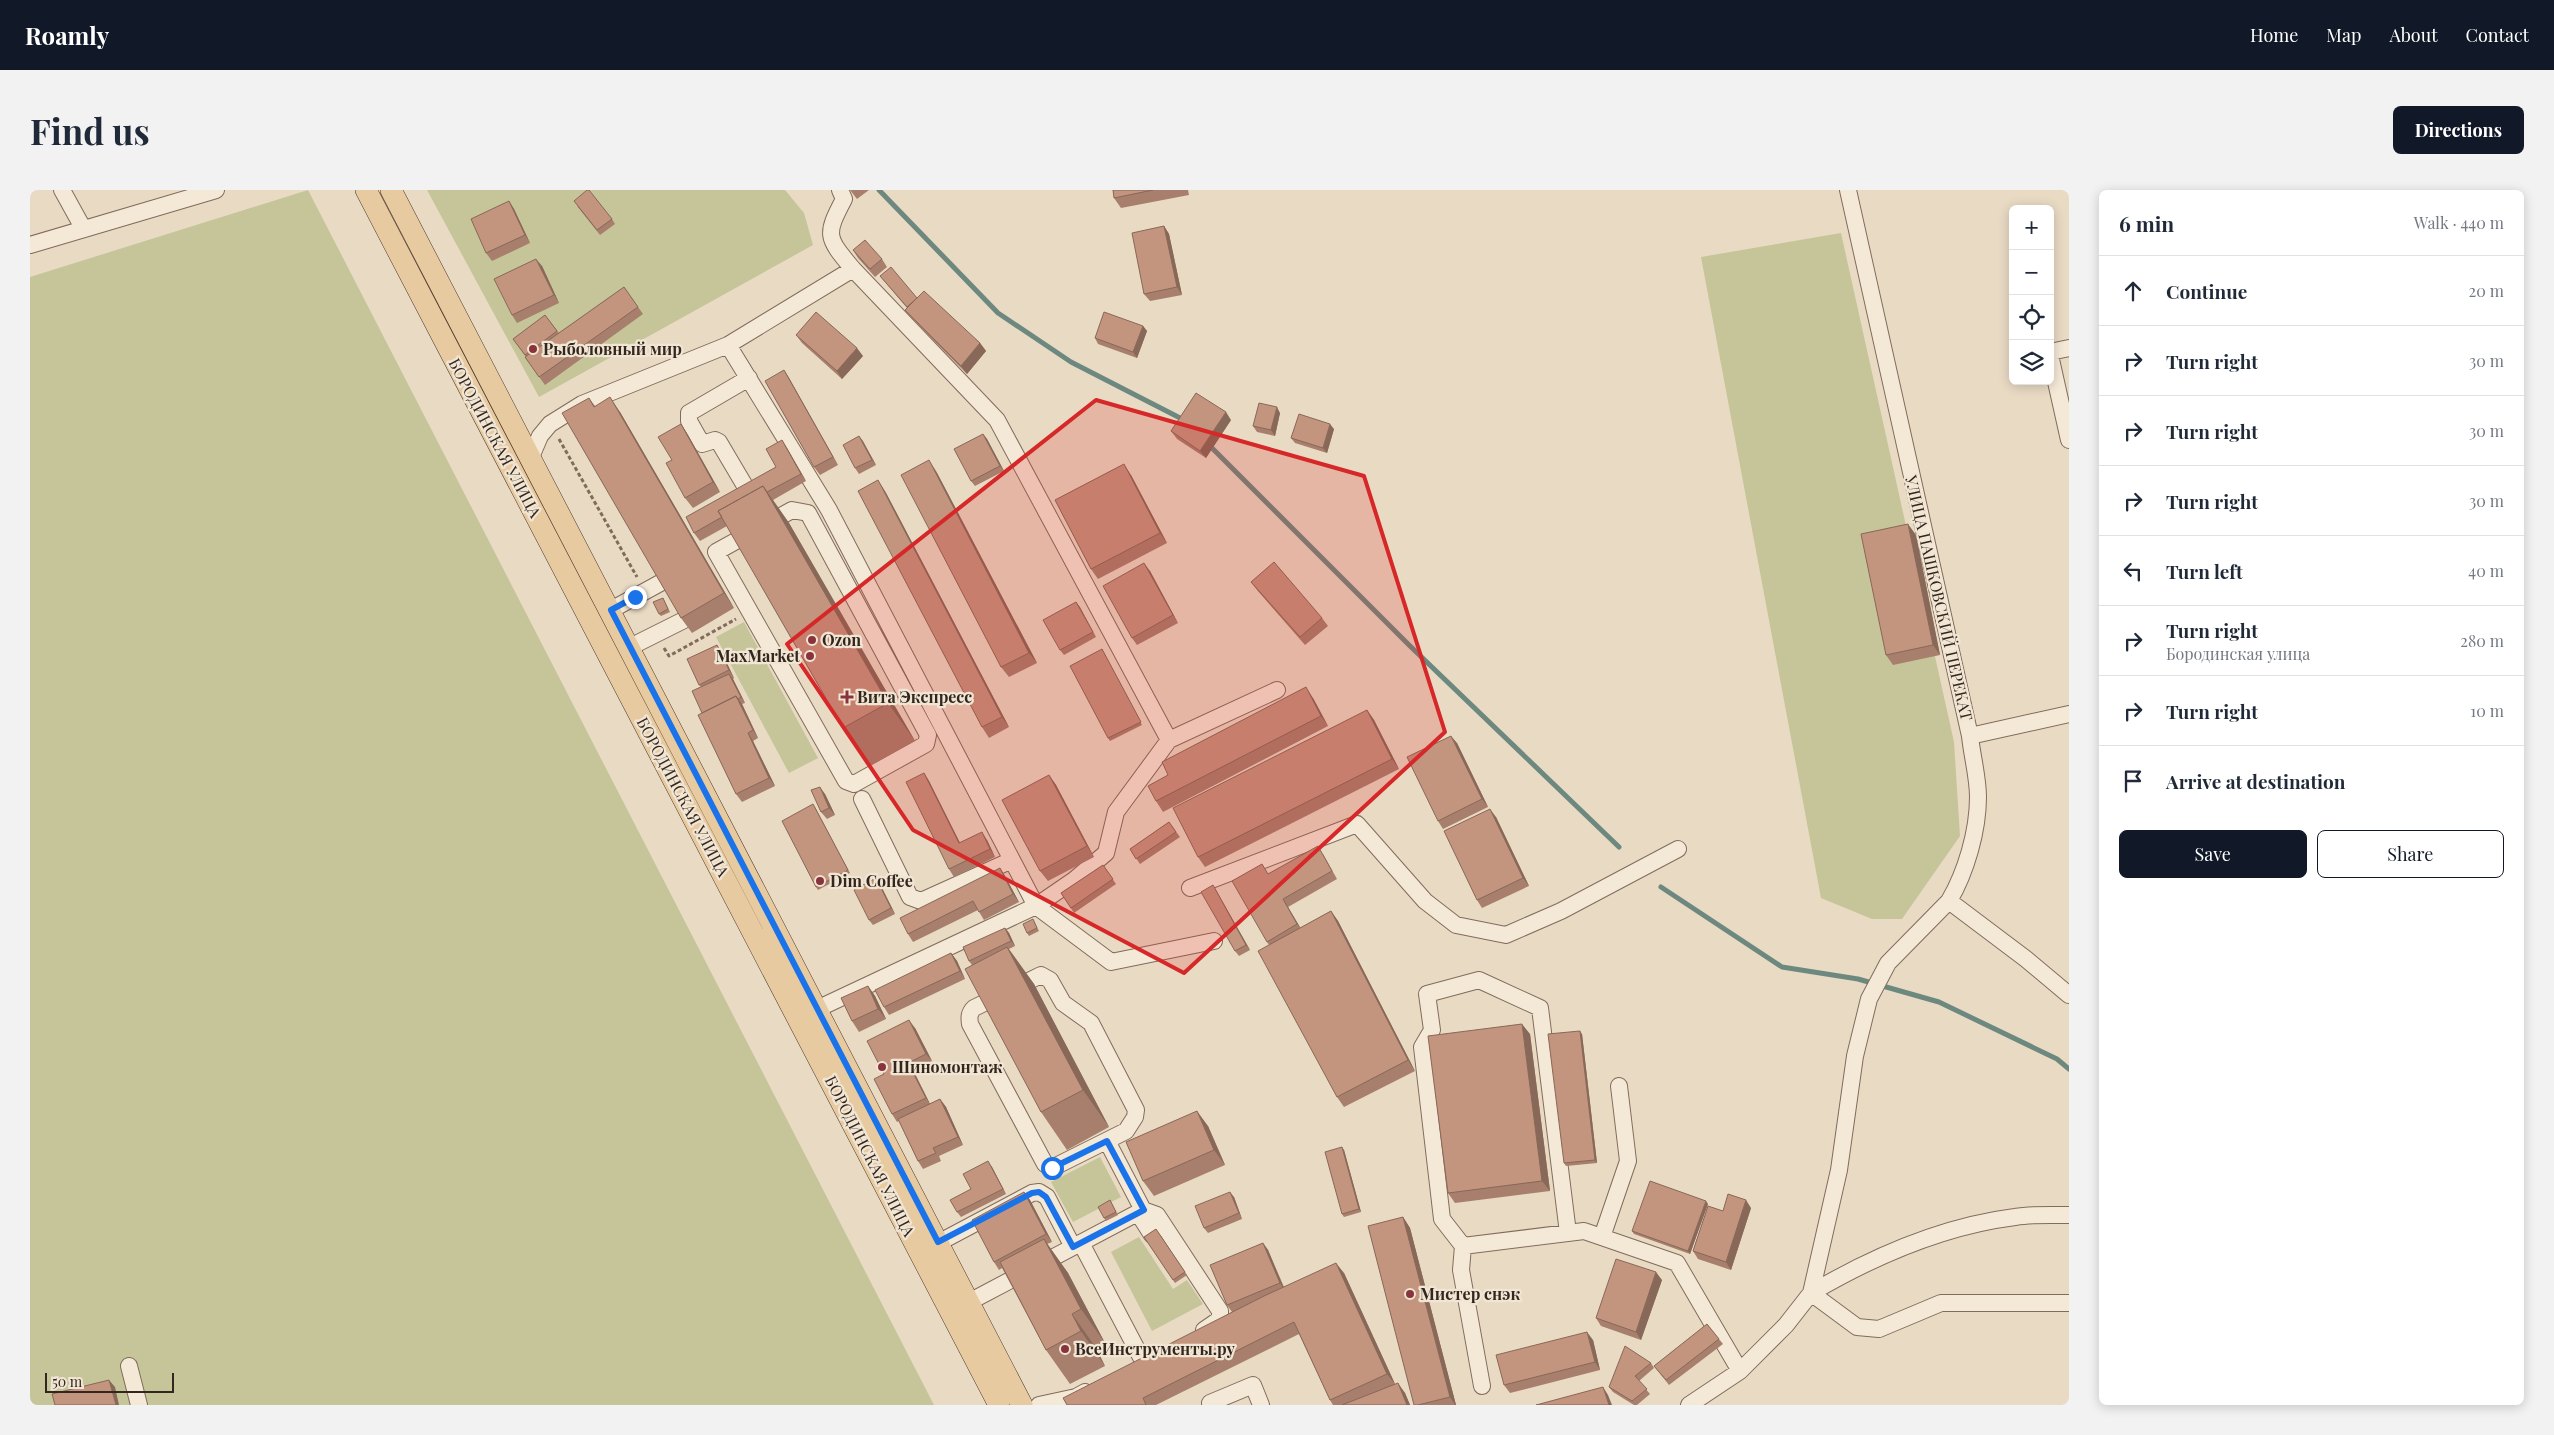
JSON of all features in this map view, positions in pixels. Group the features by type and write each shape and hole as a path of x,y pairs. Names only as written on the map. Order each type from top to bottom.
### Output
{"main road":[{"name":"БОРОДИНСКАЯ УЛИЦА","path":"366,190 999,1405"},
{"name":"БОРОДИНСКАЯ УЛИЦА","path":"391,190 611,610 1022,1405"}],"street":[{"path":"62,190 83,228"},
{"path":"30,245 216,190"},
{"path":"840,190 844,199 830,225 834,246 996,420 1169,740"},
{"name":"УЛИЦА ПАШКОВСКИЙ ПЕРЕКАТ","path":"1811,1293 1840,1170 1856,1056 1869,999 1888,963 1949,900 1969,858 1978,798 1970,736 1848,190"},
{"path":"531,457 540,436 550,424 582,404 728,345 853,268"},
{"path":"728,345 829,510 1036,906 1111,962 1214,942"},
{"path":"2054,353 2069,348"},
{"path":"2054,372 2069,440"},
{"path":"746,486 719,442 716,440 702,444 689,421 689,414 749,378"},
{"path":"792,510 808,513 928,735 926,744 854,784 846,781 750,611 711,555 792,510"},
{"path":"611,610 662,582"},
{"path":"630,647 684,620"},
{"path":"817,1009 1036,906 1074,880 1106,853 1116,812 1169,740 1277,690"},
{"path":"1970,736 2069,714"},
{"path":"862,799 910,897 921,901 1012,860"},
{"path":"1190,888 1357,824 1425,901 1456,925 1506,935 1584,900 1678,849"},
{"path":"1949,900 2026,959 2069,995"},
{"path":"1041,975 1050,980 1063,1003 1091,1023 1136,1110 1135,1117 1126,1131 1107,1141 1057,1168 1048,1167 970,1024 970,1012 1035,976 1041,975"},
{"path":"1482,1386 1461,1270 1463,1246 1442,1220 1422,1047 1432,1030 1427,994 1479,980 1540,1008 1568,1232"},
{"path":"1602,1237 1628,1161 1619,1086"},
{"path":"1107,1141 1152,1235"},
{"path":"938,1242 1032,1193 1039,1192 1046,1197 1077,1245 1143,1361"},
{"path":"969,1302 1141,1211 1157,1215 1220,1311 1220,1319 1216,1323 1192,1336"},
{"path":"1689,1405 1740,1372 1786,1325 1811,1293 1857,1266 1944,1232 2016,1216 2069,1215"},
{"path":"1463,1246 1584,1231 1677,1263 1740,1372"},
{"path":"1811,1293 1857,1327 1879,1329 1941,1303 2069,1303"},
{"path":"1126,1370 1160,1353"},
{"path":"129,1366 139,1405"},
{"path":"1039,1405 1076,1397 1102,1383"},
{"path":"1211,1405 1210,1403 1252,1385 1261,1405"}],"path":[{"path":"550,424 638,578 635,597"},
{"path":"656,634 668,656 750,611"}],"highlighted area":[{"path":"1096,400 1364,476 1445,732 1184,973 913,830 787,644"}],"green space":[{"path":"308,190 934,1405 30,1405 30,277"},
{"path":"427,190 785,190 804,213 813,245 539,397"},
{"path":"1841,233 1954,742 1960,836 1902,919 1872,919 1821,898 1701,257"},
{"path":"744,622 818,758 789,773 716,637"},
{"path":"1100,1157 1121,1197 1073,1222 1051,1182"},
{"path":"1139,1237 1173,1289 1187,1280 1203,1304 1152,1331 1111,1252"}],"building":[{"path":"589,190 612,219 597,230 574,201"},
{"path":"1113,190 1153,190 1114,198"},
{"path":"509,201 525,235 486,253 471,219"},
{"path":"1164,226 1177,287 1144,294 1132,233"},
{"path":"865,240 882,259 870,269 853,250"},
{"path":"536,259 554,295 512,315 494,279"},
{"path":"891,267 917,298 907,307 880,276"},
{"path":"624,287 638,307 539,377 525,357"},
{"path":"924,291 980,343 961,366 905,310"},
{"path":"816,312 857,348 837,371 796,335"},
{"path":"1104,312 1143,326 1133,352 1095,338"},
{"path":"545,315 557,331 525,355 513,339"},
{"path":"784,370 833,457 814,467 765,381"},
{"path":"1196,393 1226,412 1200,451 1171,431"},
{"path":"610,397 724,593 681,618 562,413 589,398 594,407"},
{"path":"1259,403 1277,407 1271,430 1253,426"},
{"path":"1299,414 1330,424 1323,448 1291,438"},
{"path":"681,424 713,482 685,498 666,463 672,460 658,437"},
{"path":"983,434 1000,466 971,481 954,449"},
{"path":"859,436 872,460 855,468 843,445"},
{"path":"782,440 801,474 767,492 763,486 718,511 722,517 694,533 686,517 776,467 766,449"},
{"path":"929,460 1029,653 1001,667 901,475"},
{"path":"1124,464 1160,533 1091,569 1055,500"},
{"path":"878,480 1002,717 982,727 858,491"},
{"path":"763,486 888,703 843,728 718,511"},
{"path":"1908,524 1933,645 1886,655 1861,534"},
{"path":"1274,562 1322,618 1300,637 1251,582"},
{"path":"1144,563 1173,615 1132,638 1103,586"},
{"path":"663,598 668,609 659,614 653,602"},
{"path":"1076,602 1093,632 1060,650 1043,620"},
{"path":"717,645 729,670 699,685 687,659"},
{"path":"1102,649 1141,722 1108,738 1070,666"},
{"path":"729,674 741,697 738,699 736,696 702,713 692,691"},
{"path":"1306,687 1321,716 1156,801 1148,786 1168,775 1162,762"},
{"path":"736,696 753,730 748,733 769,778 736,794 698,715"},
{"path":"1367,710 1392,759 1198,857 1173,808"},
{"path":"1451,736 1482,799 1438,821 1407,757"},
{"path":"924,773 959,843 982,832 990,849 949,869 906,782"},
{"path":"1049,775 1087,846 1040,871 1002,800"},
{"path":"820,787 829,808 821,812 811,790"},
{"path":"813,804 848,870 816,887 782,821"},
{"path":"1490,809 1523,878 1477,900 1444,831"},
{"path":"1169,822 1176,832 1136,859 1130,849"},
{"path":"1318,846 1332,871 1283,899 1297,924 1267,942 1232,881 1262,864 1268,874"},
{"path":"1103,865 1113,879 1071,908 1061,893"},
{"path":"1000,868 1013,894 979,912 973,901 908,934 900,918"},
{"path":"876,878 891,908 869,920 854,890"},
{"path":"1213,885 1246,945 1235,951 1201,892"},
{"path":"1331,911 1408,1060 1337,1097 1258,951"},
{"path":"1033,919 1037,928 1027,933 1023,924"},
{"path":"1005,928 1011,941 969,961 963,947"},
{"path":"1007,947 1083,1090 1041,1112 965,969"},
{"path":"951,953 960,971 884,1007 875,990"},
{"path":"868,986 878,1009 852,1021 841,998"},
{"path":"909,1020 926,1054 908,1063 926,1098 892,1114 874,1079 884,1074 867,1041"},
{"path":"1522,1024 1542,1181 1448,1193 1428,1036"},
{"path":"1580,1031 1595,1160 1564,1163 1548,1034"},
{"path":"940,1099 958,1137 933,1148 936,1153 918,1161 898,1119"},
{"path":"1197,1111 1214,1150 1143,1181 1126,1142"},
{"path":"1342,1147 1359,1209 1342,1214 1325,1152"},
{"path":"988,1161 1003,1189 957,1212 950,1200 971,1189 963,1174"},
{"path":"1650,1181 1706,1201 1688,1251 1632,1231"},
{"path":"1024,1192 1046,1234 994,1262 972,1220"},
{"path":"1230,1192 1239,1213 1204,1228 1195,1206"},
{"path":"1728,1194 1746,1200 1726,1262 1693,1251 1708,1206 1723,1211"},
{"path":"1110,1200 1116,1212 1104,1218 1098,1207"},
{"path":"1403,1217 1450,1397 1418,1405 1414,1405 1368,1226"},
{"path":"1156,1229 1185,1272 1173,1280 1144,1237"},
{"path":"1044,1239 1081,1309 1072,1314 1081,1331 1046,1350 1000,1262"},
{"path":"1263,1243 1280,1283 1227,1305 1210,1265"},
{"path":"1616,1259 1656,1272 1636,1332 1596,1318"},
{"path":"1336,1263 1387,1374 1330,1400 1294,1322 1143,1398 1146,1405 1067,1405 1063,1398 1264,1296"},
{"path":"1707,1324 1719,1339 1666,1380 1654,1366"},
{"path":"1587,1332 1595,1362 1504,1385 1496,1355"},
{"path":"1625,1346 1651,1363 1635,1376 1647,1389 1632,1401 1609,1387"},
{"path":"109,1380 116,1405 55,1405 52,1394"},
{"path":"1398,1383 1407,1405 1342,1405"},
{"path":"1603,1387 1609,1405 1536,1405"}],"waterway":[{"path":"879,190 998,313 1071,362 1184,420"},
{"path":"1208,444 1409,645 1619,847"},
{"path":"1661,887 1782,967 1858,979 1939,1002 2057,1059 2069,1069"}],"place":[{"name":"Рыболовный мир","path":"533,349"},
{"name":"Ozon","path":"812,640"},
{"name":"MaxMarket","path":"810,656"},
{"name":"Вита Экспресс","path":"847,697"},
{"name":"Dim Coffee","path":"820,881"},
{"name":"Шиномонтаж","path":"882,1067"},
{"name":"Мистер снэк","path":"1410,1294"},
{"name":"ВсеИнструменты.ру","path":"1065,1349"}],"route":[{"path":"635,597 611,610 938,1242 1032,1193 1039,1192 1044,1194 1073,1247 1144,1210 1107,1141 1057,1168 1052,1168"}]}
